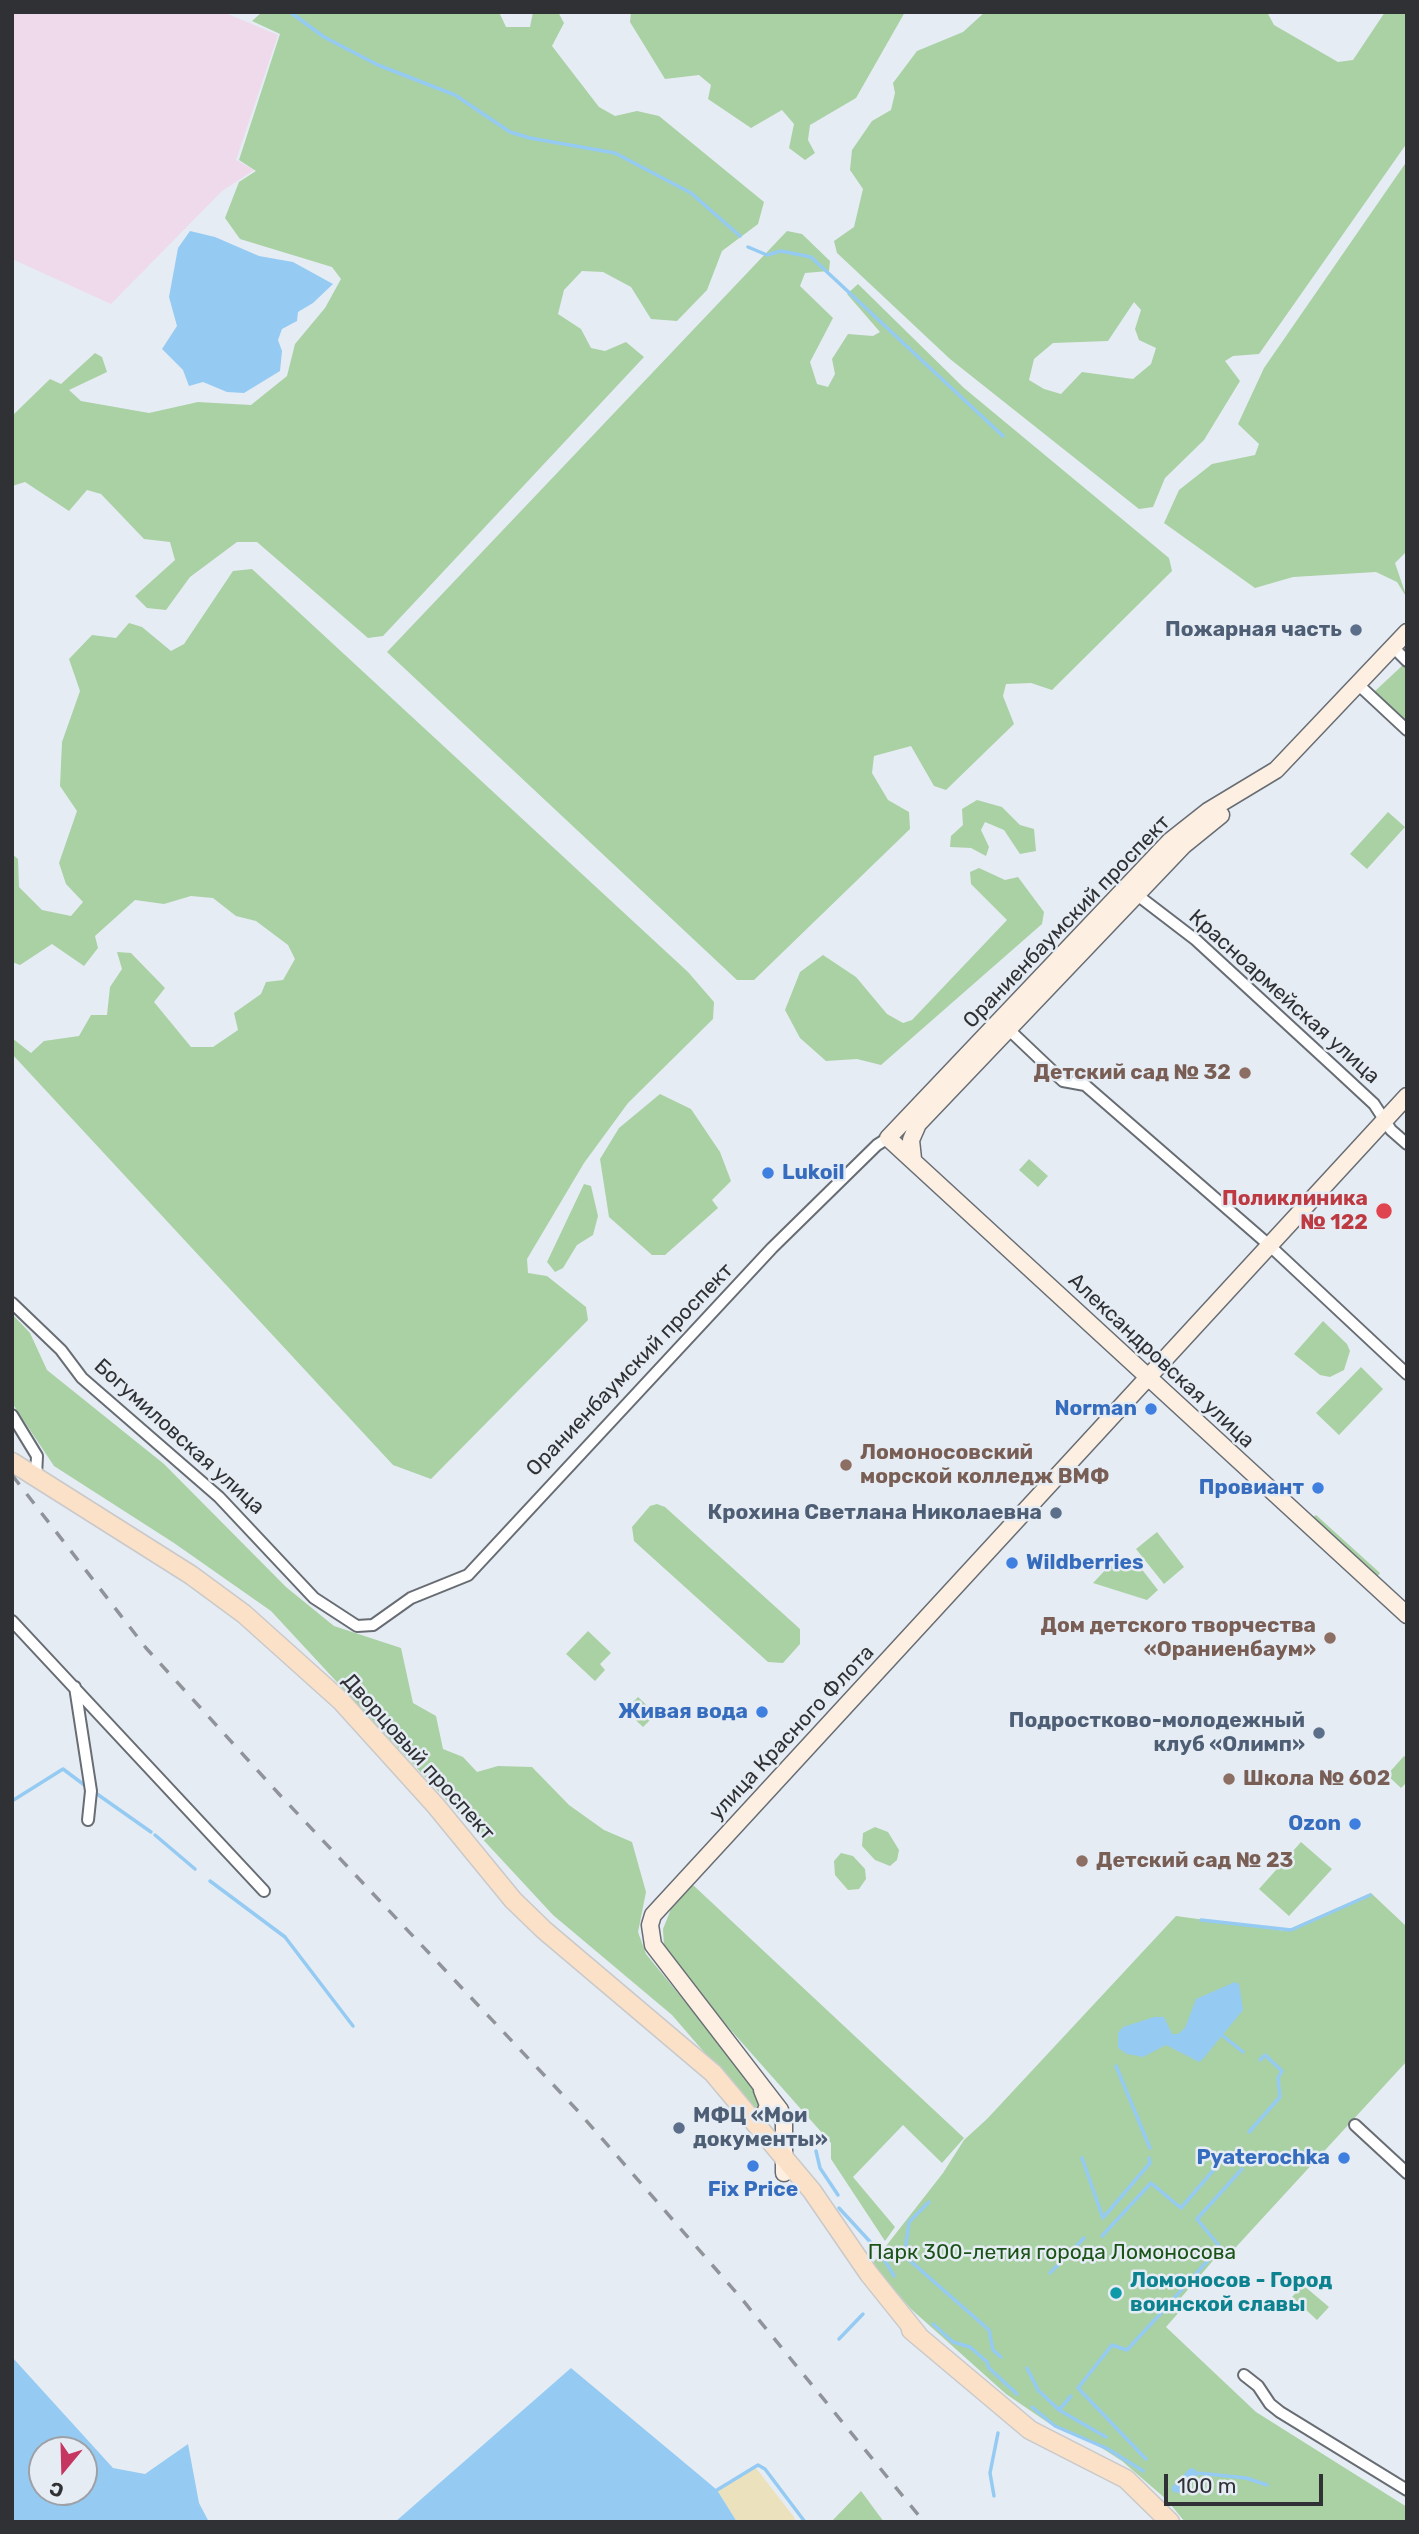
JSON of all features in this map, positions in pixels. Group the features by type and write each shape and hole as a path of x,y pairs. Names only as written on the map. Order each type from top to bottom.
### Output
{"main road":[{"name":"Ораниенбаумский проспект","path":"888,1138 1004,1025 1132,891 1207,825 1271,784 1401,652 1407,632"},
{"name":"Ораниенбаумский проспект","path":"1132,891 1170,841 1195,820 1276,770 1401,652"},
{"name":"Ораниенбаумский проспект","path":"911,1140 918,1124 1004,1025"},
{"name":"улица Красного Флота","path":"782,2157 783,2117 757,2078 653,1945 650,1925 653,1914 1149,1380 1407,1096"},
{"name":"Александровская улица","path":"888,1138 1407,1615"},
{"path":"911,1140 913,1159"},
{"name":"Дворцовый проспект","path":"12,1462 191,1575 244,1614 366,1726 513,1900 544,1930 651,2017 713,2073 782,2157 918,2335 1030,2430 1126,2479 1170,2522"},
{"name":"Дворцовый проспект","path":"699,2062 705,2075 782,2157"},
{"path":"749,2117 762,2116 768,2105 757,2078"}],"street":[{"path":"1363,689 1407,730"},
{"name":"Красноармейская улица","path":"1132,891 1196,940 1374,1104 1407,1144"},
{"path":"1004,1025 1063,1081 1084,1085 1269,1245 1407,1374"},
{"path":"888,1138 911,1140"},
{"name":"Ораниенбаумский проспект","path":"390,1612 433,1587 468,1574 772,1248 877,1145 888,1138"},
{"name":"Богумиловская улица","path":"12,1303 61,1349 91,1386 219,1496 314,1598 357,1626 373,1625 390,1612"},
{"path":"12,1415 37,1457 36,1476"},
{"path":"12,1621 264,1891"},
{"path":"74,1685 91,1791 88,1820"},
{"path":"1355,2125 1407,2173"},
{"path":"1244,2375 1258,2386 1270,2404 1280,2412 1407,2490"}],"shaded area":[{"path":"12,12 223,12 278,35 236,160 254,170 222,191 111,304 12,259"}],"green space":[{"path":"262,12 499,12 506,27 530,27 533,12 558,12 564,23 552,46 599,107 615,116 637,111 659,116 764,202 758,224 722,251 707,290 677,321 651,319 631,287 603,272 582,271 564,290 558,314 581,329 591,348 605,351 626,342 644,357 383,636 368,638 257,542 237,542 190,577 166,610 147,608 135,596 175,560 170,542 144,539 101,494 87,490 69,511 25,482 12,486 12,416 50,379 61,384 95,353 102,357 107,372 69,390 81,401 149,413 198,402 251,405 287,376 295,344 325,308 341,279 332,267 240,239 225,218 239,182 256,171 239,160 280,34 252,21"},
{"path":"631,12 905,12 856,98 810,125 808,140 815,153 805,160 789,148 794,124 782,110 751,128 708,99 711,85 699,75 665,79 630,22"},
{"path":"985,12 1267,12 1274,25 1338,62 1353,60 1385,12 1407,12 1407,143 1259,354 1233,356 1225,361 1240,381 1204,440 1165,478 1153,507 1139,509 950,359 837,253 834,241 854,227 863,189 850,170 852,150 872,121 891,110 895,93 893,83 917,51 963,32","holes":["1134,302 1141,310 1135,329 1139,340 1156,348 1151,364 1133,379 1082,372 1061,394 1044,389 1029,380 1034,359 1053,343 1108,341"]},
{"path":"1407,161 1407,551 1395,563 1407,598 1397,582 1376,572 1293,577 1255,588 1164,523 1179,490 1212,464 1255,455 1259,444 1238,424 1264,368"},
{"path":"787,231 802,234 830,261 829,271 805,273 800,286 833,318 810,362 817,384 828,387 835,374 832,359 848,334 873,336 880,332 847,294 858,284 964,388 1169,558 1172,571 1052,690 1031,683 1006,684 1003,696 1014,724 946,790 934,786 911,746 874,756 872,773 888,800 909,812 910,829 754,980 737,980 387,652"},
{"path":"252,569 688,972 714,1002 713,1019 628,1103 584,1163 527,1259 528,1273 547,1276 586,1307 588,1320 431,1479 393,1465 12,1054 12,1038 31,1053 44,1041 79,1036 91,1015 107,1015 110,987 122,969 117,952 131,953 165,988 154,1002 191,1047 213,1047 238,1030 234,1013 261,994 266,982 283,980 295,959 288,945 256,921 236,916 213,898 191,896 164,904 135,900 95,936 98,948 84,966 52,944 20,965 12,962 12,854 18,859 19,887 42,910 71,916 83,902 66,884 59,863 77,811 60,786 62,742 80,691 69,659 92,635 116,638 129,623 142,627 171,651 184,644 233,571"},
{"path":"1404,664 1407,667 1407,722 1374,692"},
{"path":"977,800 1002,807 1020,825 1034,829 1036,851 1020,854 1004,830 985,822 981,830 989,847 986,856 971,848 950,847 951,836 963,825 962,809"},
{"path":"1388,812 1405,827 1367,869 1350,854"},
{"path":"979,868 1005,880 1018,877 1044,912 1042,924 881,1065 857,1059 826,1061 800,1038 785,1010 800,972 823,955 856,977 887,1014 903,1023 912,1020 1007,920 971,884 970,872"},
{"path":"660,1094 691,1109 720,1152 731,1181 712,1200 718,1208 665,1255 652,1255 609,1217 600,1159 619,1128"},
{"path":"1029,1159 1048,1176 1038,1187 1019,1170"},
{"path":"584,1184 591,1186 598,1216 593,1235 577,1245 563,1268 555,1272 547,1262"},
{"path":"12,1314 30,1333 47,1370 164,1464 286,1587 334,1626 401,1648 413,1703 436,1716 443,1749 463,1757 477,1772 498,1766 532,1767 569,1805 604,1830 632,1842 646,1892 638,1932 646,1954 745,2075 762,2105 755,2111 672,2015 553,1915 271,1611 174,1543 54,1466 12,1403"},
{"path":"1323,1321 1347,1344 1350,1351 1344,1370 1330,1377 1320,1375 1294,1354"},
{"path":"1361,1367 1383,1389 1339,1435 1316,1413"},
{"path":"657,1504 665,1507 800,1629 800,1644 783,1663 768,1662 634,1541 632,1527 650,1506"},
{"path":"1316,1515 1380,1573 1377,1577 1312,1518"},
{"path":"1157,1532 1184,1567 1164,1584 1136,1549"},
{"path":"1125,1558 1136,1569 1140,1567 1158,1590 1147,1600 1093,1583 1110,1565 1115,1568"},
{"path":"588,1631 611,1653 600,1664 605,1670 595,1681 566,1654"},
{"path":"638,1697 656,1714 643,1727 625,1710"},
{"path":"1404,1756 1407,1759 1407,1782 1401,1788 1387,1775"},
{"path":"875,1827 888,1832 899,1850 897,1860 890,1866 875,1860 862,1846 863,1833"},
{"path":"1301,1842 1332,1869 1289,1916 1259,1889"},
{"path":"841,1853 853,1856 865,1869 866,1879 859,1889 848,1890 835,1875 834,1861"},
{"path":"693,1885 964,2138 942,2163 903,2125 853,2177 895,2227 885,2241 831,2159 831,2143 673,1965 664,1947 663,1929 671,1909"},
{"name":"Парк 300-летия города Ломоносова","path":"1371,1893 1407,1927 1407,2061 1225,2259 1217,2256 1179,2300 1180,2311 1166,2327 1256,2412 1407,2507 1407,2522 1185,2522 1166,2499 1122,2461 1097,2445 1050,2424 1006,2394 911,2309 872,2264 943,2173 964,2140 987,2119 1176,1916 1285,1931"},
{"path":"1303,2285 1329,2307 1317,2320 1292,2297"},
{"path":"861,2491 884,2522 831,2522"}],"sand":[{"path":"756,2468 796,2522 737,2522 717,2490"}],"water":[{"path":"190,231 215,237 259,256 293,262 333,284 313,303 298,312 297,321 282,329 278,340 282,351 280,371 244,393 227,392 203,382 189,386 183,370 162,349 177,326 169,297 178,248"},
{"path":"1235,1982 1239,1984 1243,2010 1199,2062 1166,2045 1143,2057 1127,2054 1118,2048 1118,2033 1123,2027 1154,2017 1164,2017 1172,2034 1178,2034 1185,2028 1196,1999"},
{"path":"12,2357 84,2436 28,2436 28,2506 98,2506 98,2452 113,2468 145,2474 188,2444 199,2503 209,2522 12,2522"},
{"path":"571,2368 717,2490 737,2522 395,2522"},
{"path":"1194,2468 1198,2475 1181,2493 1173,2492 1171,2488 1189,2469"}],"waterway":[{"path":"290,12 324,37 378,65 455,95 510,132 615,153 691,193 740,236"},
{"path":"748,247 767,255 781,251 811,257 1003,436"},
{"path":"12,1801 63,1769 87,1787"},
{"path":"97,1794 151,1832"},
{"path":"155,1835 195,1869"},
{"path":"210,1881 285,1937 353,2026"},
{"path":"1201,1920 1291,1930 1370,1895"},
{"path":"1222,2035 1243,2052"},
{"path":"1249,2132 1280,2097 1278,2078 1282,2071 1265,2055 1260,2060"},
{"path":"1116,2066 1150,2148"},
{"path":"816,2151 820,2168 838,2195"},
{"path":"1102,2236 1151,2183 1181,2208 1229,2152"},
{"path":"1082,2158 1103,2218"},
{"path":"1103,2218 1150,2163 1149,2158"},
{"path":"1167,2306 1220,2247 1197,2219 1242,2169"},
{"path":"929,2202 909,2222 905,2253 907,2258 989,2330 993,2350 1001,2357"},
{"path":"839,2208 875,2247"},
{"path":"1050,2273 1084,2238"},
{"path":"881,2254 894,2276"},
{"path":"1146,2459 1078,2388 1112,2345 1127,2350 1162,2312"},
{"path":"839,2339 863,2314"},
{"path":"933,2324 953,2342 970,2347 1017,2394"},
{"path":"1027,2368 1038,2390 1059,2410 1106,2437"},
{"path":"1059,2410 1071,2396"},
{"path":"1032,2407 1055,2426 1108,2449 1143,2471"},
{"path":"994,2496 990,2473 998,2433"},
{"path":"717,2490 758,2465 765,2469 805,2522"},
{"path":"1198,2473 1246,2478 1267,2485"}],"railway":[{"path":"12,1475 146,1648 279,1794 577,2110 741,2298 924,2522"}],"place":[{"name":"Пожарная часть","path":"1356,630"},
{"name":"Детский сад № 32","path":"1245,1073"},
{"name":"Lukoil","path":"768,1173"},
{"name":"Поликлиника № 122","path":"1384,1211"},
{"name":"Norman","path":"1151,1409"},
{"name":"Ломоносовский морской колледж ВМФ","path":"846,1465"},
{"name":"Провиант","path":"1318,1488"},
{"name":"Крохина Светлана Николаевна","path":"1056,1513"},
{"name":"Wildberries","path":"1012,1563"},
{"name":"Дом детского творчества «Ораниенбаум»","path":"1330,1638"},
{"name":"Живая вода","path":"762,1712"},
{"name":"Подростково-молодежный клуб «Олимп»","path":"1319,1733"},
{"name":"Школа № 602","path":"1229,1779"},
{"name":"Ozon","path":"1355,1824"},
{"name":"Детский сад № 23","path":"1082,1861"},
{"name":"МФЦ «Мои документы»","path":"679,2128"},
{"name":"Pyaterochka","path":"1344,2158"},
{"name":"Fix Price","path":"753,2166"},
{"name":"Ломоносов - Город воинской славы","path":"1116,2293"}]}
